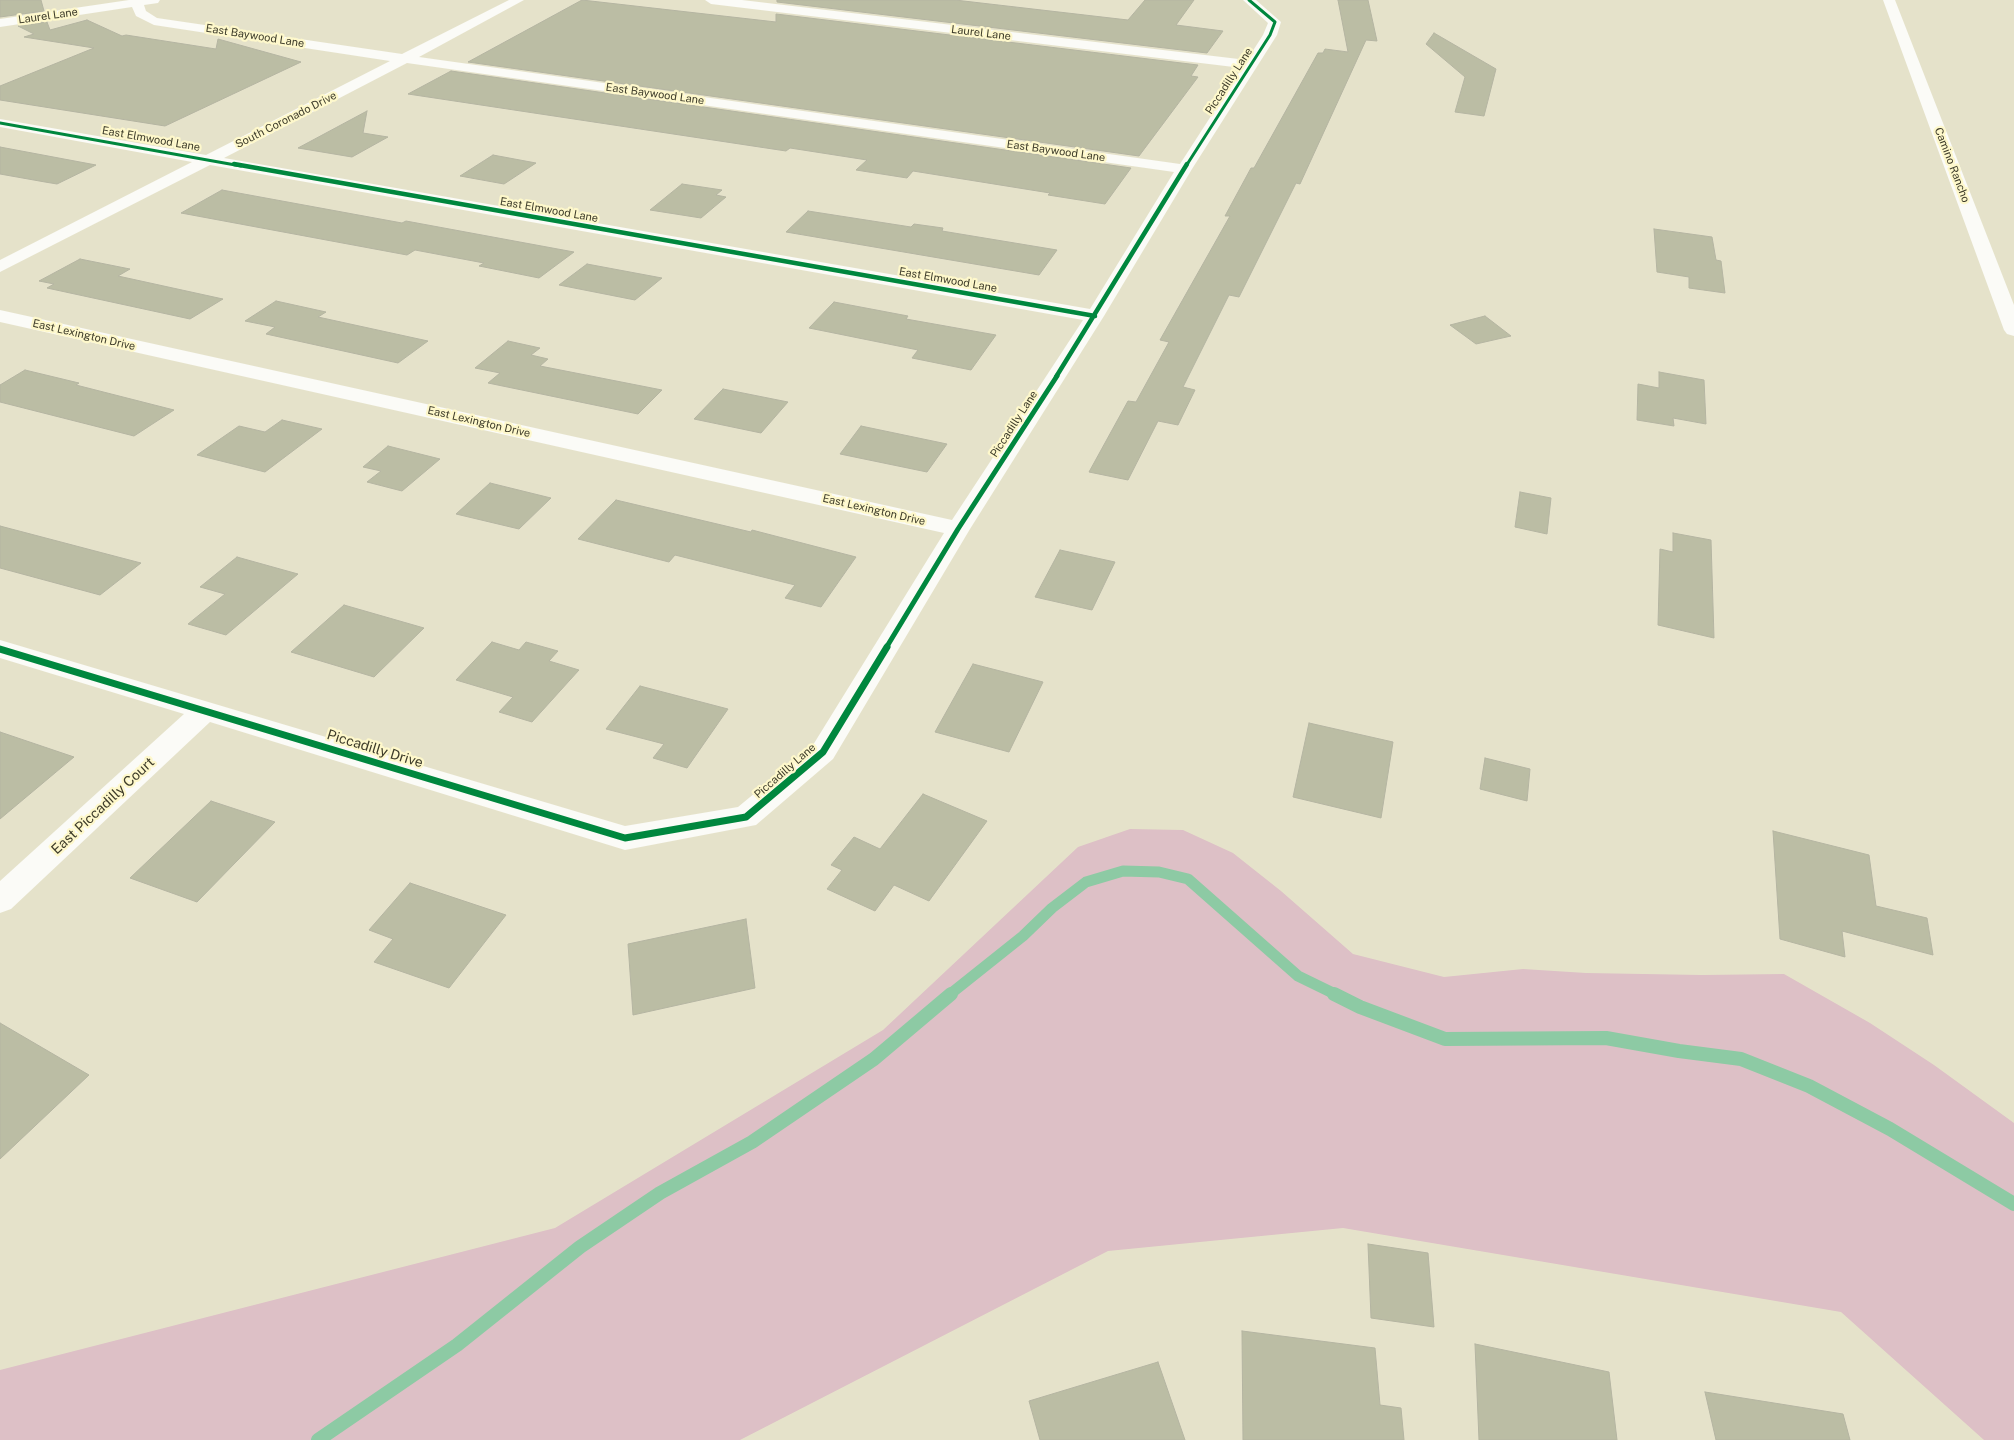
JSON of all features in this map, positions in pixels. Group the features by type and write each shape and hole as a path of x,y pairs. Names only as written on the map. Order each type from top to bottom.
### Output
{"street":[{"name":"Laurel Lane","path":"0,23 154,0"},
{"name":"South Coronado Drive","path":"0,267 407,59 518,0"},
{"name":"Laurel Lane","path":"712,0 1251,65"},
{"name":"Piccadilly Lane","path":"746,818 823,752 958,529 1096,316 1184,169 1251,65 1275,22 1249,0"},
{"name":"Camino Rancho","path":"1889,0 2014,330"},
{"name":"East Baywood Lane","path":"137,3 140,13 154,21 407,59 1184,169"},
{"name":"East Elmwood Lane","path":"0,123 1096,316"},
{"name":"East Lexington Drive","path":"0,316 958,529"},
{"name":"Piccadilly Drive","path":"0,649 626,838 746,818"},
{"name":"East Piccadilly Court","path":"0,900 205,711"}],"shaded area":[{"path":"1130,829 1183,830 1233,853 1281,891 1353,954 1444,977 1523,969 1586,973 1784,974 1870,1023 1934,1065 2014,1123 2014,1440 1984,1440 1841,1312 1343,1228 1108,1251 740,1440 0,1440 0,1370 555,1228 883,1030 1078,847"}],"building":[{"path":"0,0 41,0 44,11 0,17"},
{"path":"582,0 776,22 776,14 1198,65 1191,76 1198,77 1139,156 468,62"},
{"path":"777,0 955,0 1128,20 1145,0 1194,0 1176,25 1223,31 1207,53 777,2"},
{"path":"1338,0 1368,0 1377,41 1366,40 1300,184 1296,183 1239,297 1229,295 1183,387 1195,390 1178,425 1158,421 1128,480 1089,472 1128,401 1136,402 1169,342 1160,340 1230,216 1225,216 1251,168 1254,168 1318,53 1323,53 1325,49 1348,52"},
{"path":"87,20 122,36 126,35 216,49 218,39 301,62 165,126 0,100 0,86 94,48 24,37 34,34 18,26 47,22 50,30"},
{"path":"1434,33 1496,69 1484,116 1455,112 1465,77 1426,44"},
{"path":"451,71 1131,168 1105,204 1048,195 1050,193 913,171 907,178 856,170 867,160 790,148 786,151 408,94"},
{"path":"367,111 363,133 388,137 352,157 298,148"},
{"path":"0,147 96,165 57,184 0,174"},
{"path":"493,155 536,163 504,184 460,176"},
{"path":"682,184 722,190 716,195 726,197 701,218 650,210"},
{"path":"222,190 574,252 539,278 479,266 484,263 415,250 407,255 181,213"},
{"path":"808,211 911,227 914,224 943,228 942,231 1057,250 1039,275 786,232"},
{"path":"1654,229 1712,237 1716,260 1721,261 1725,293 1689,288 1689,277 1657,272"},
{"path":"80,259 130,269 118,276 223,299 190,319 47,288 54,284 39,281"},
{"path":"587,264 662,278 635,300 559,285"},
{"path":"276,301 326,312 318,317 428,341 398,363 266,334 275,327 245,321"},
{"path":"834,302 908,316 906,319 996,335 971,370 912,358 918,350 809,328"},
{"path":"1485,316 1511,336 1476,344 1450,325"},
{"path":"508,341 540,348 531,355 548,359 540,366 662,390 638,414 488,383 500,373 475,368"},
{"path":"25,370 174,410 134,436 0,402 0,385"},
{"path":"1659,372 1704,380 1706,424 1673,418 1674,426 1637,420 1638,384 1659,388"},
{"path":"723,389 788,402 761,433 694,419"},
{"path":"282,420 322,429 265,472 197,455 239,426 265,432"},
{"path":"861,426 947,444 927,472 840,454"},
{"path":"388,446 440,459 402,491 367,482 381,471 363,467"},
{"path":"490,483 551,498 519,529 456,514"},
{"path":"1520,492 1551,498 1547,534 1515,527"},
{"path":"616,500 751,532 752,530 856,557 821,607 785,598 795,585 675,555 669,562 578,539"},
{"path":"0,526 141,563 100,595 0,568"},
{"path":"1673,533 1711,540 1714,638 1658,625 1660,549 1673,552"},
{"path":"1060,550 1115,562 1092,610 1035,597"},
{"path":"237,557 298,574 226,635 188,624 225,594 200,587"},
{"path":"344,605 424,628 374,677 291,652"},
{"path":"492,642 519,650 526,642 558,651 549,661 579,670 532,722 499,712 513,697 456,680"},
{"path":"973,664 1043,682 1009,752 935,732"},
{"path":"640,686 728,709 687,768 653,758 664,744 606,729"},
{"path":"1309,723 1393,742 1381,818 1293,797"},
{"path":"0,732 74,757 0,819"},
{"path":"1485,758 1530,769 1527,801 1480,789"},
{"path":"923,794 987,821 929,901 894,885 875,911 827,889 842,870 831,865 854,837 880,849"},
{"path":"211,801 275,822 197,902 130,878"},
{"path":"1773,831 1869,855 1876,906 1927,918 1933,955 1842,931 1845,957 1780,939"},
{"path":"410,883 506,915 449,988 374,962 393,939 369,930"},
{"path":"746,919 755,988 633,1015 628,944"},
{"path":"0,1023 89,1075 0,1159"},
{"path":"1368,1244 1428,1253 1434,1327 1371,1318"},
{"path":"1242,1331 1375,1348 1380,1405 1401,1408 1404,1440 1243,1440"},
{"path":"1475,1344 1609,1372 1617,1440 1479,1440"},
{"path":"1158,1362 1185,1440 1040,1440 1029,1401"},
{"path":"1705,1392 1843,1414 1850,1440 1716,1440"}],"waterway":[{"path":"949,995 1023,936 1052,908 1086,882 1123,871 1159,872 1188,879 1298,976 1337,995"},
{"path":"318,1440 457,1345 580,1247 660,1193 752,1142 874,1059 951,994"},
{"path":"1334,994 1360,1007 1445,1039 1606,1038 1679,1051 1741,1059 1809,1086 1890,1129 2014,1204"}],"cycle path":[{"path":"0,649 625,838 746,817 823,752 958,529 1095,316 1184,169 1270,35 1275,22 1249,0"},
{"path":"0,123 1095,316"}]}
